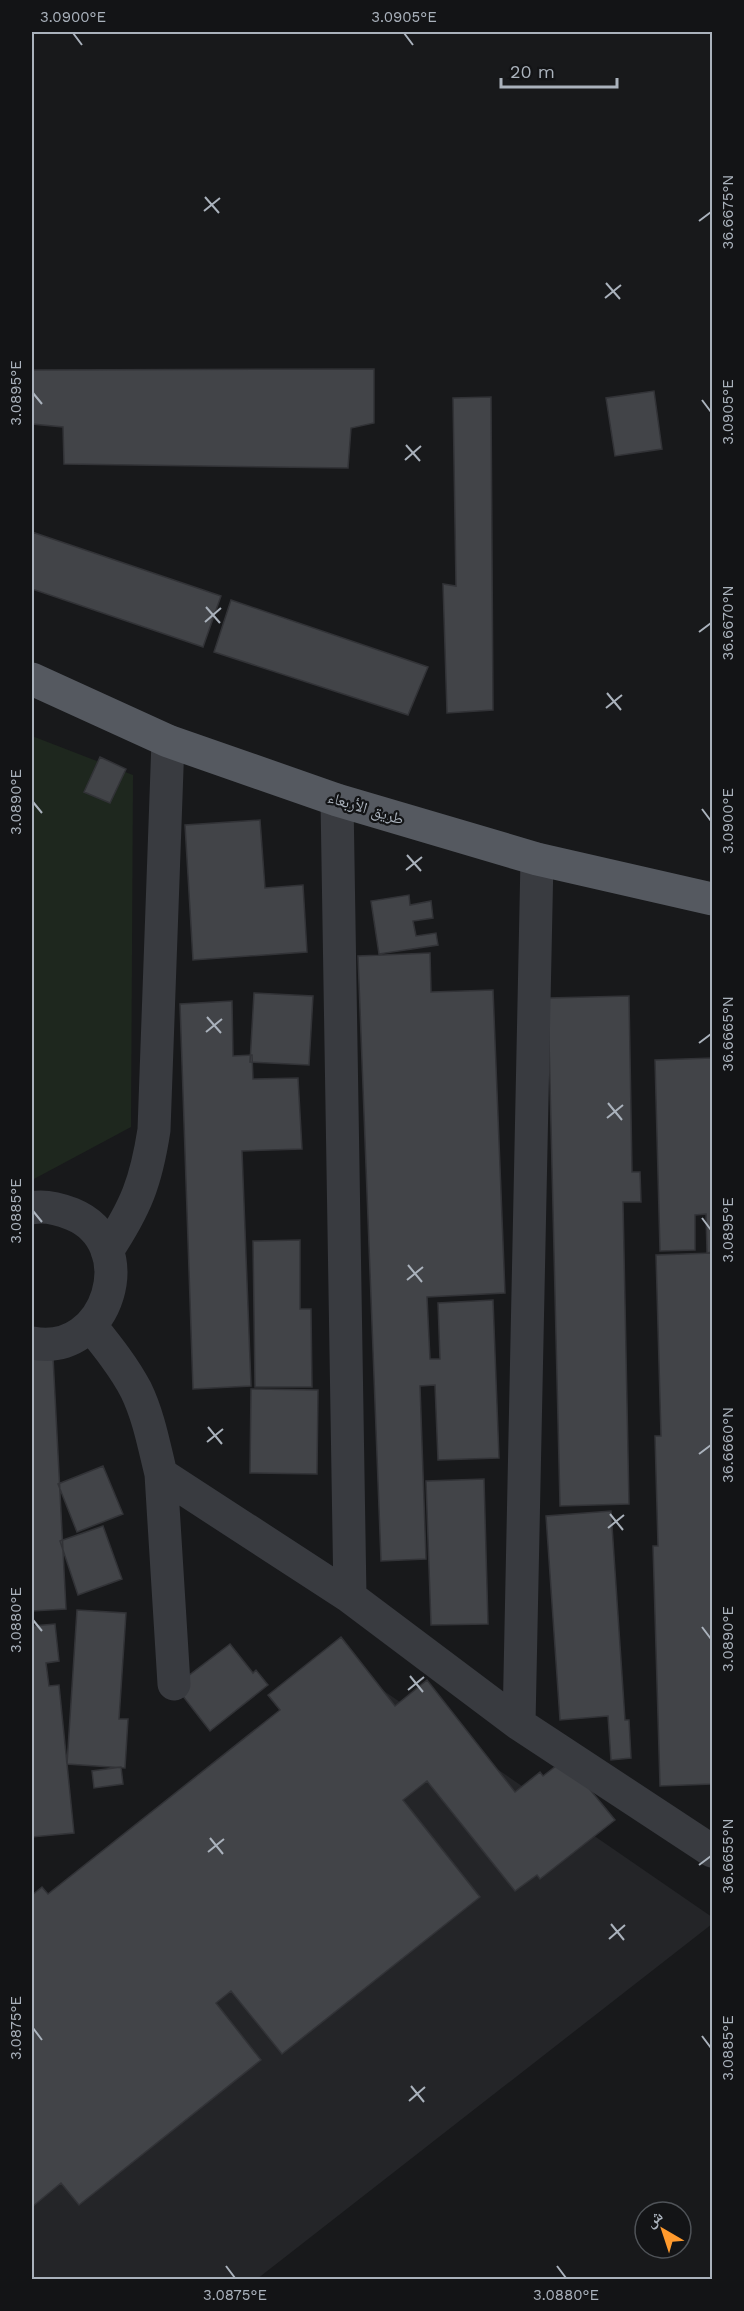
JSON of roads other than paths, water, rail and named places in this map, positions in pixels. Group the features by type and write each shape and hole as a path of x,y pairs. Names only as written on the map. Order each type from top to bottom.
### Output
{"main road":[{"name":"طريق الأربعاء","path":"32,679 168,741 337,800 537,859 712,899"}],"street":[{"path":"107,1251 137,1201 148,1169 154,1130 168,741"},
{"path":"337,800 350,1597"},
{"path":"519,1724 537,859"},
{"path":"32,1208 58,1208 79,1217 96,1231 107,1251 112,1277 106,1303 91,1326 69,1340 43,1346 32,1343"},
{"path":"91,1326 136,1390 149,1424 161,1474 174,1684"},
{"path":"161,1474 350,1597 519,1724 712,1851"}]}
